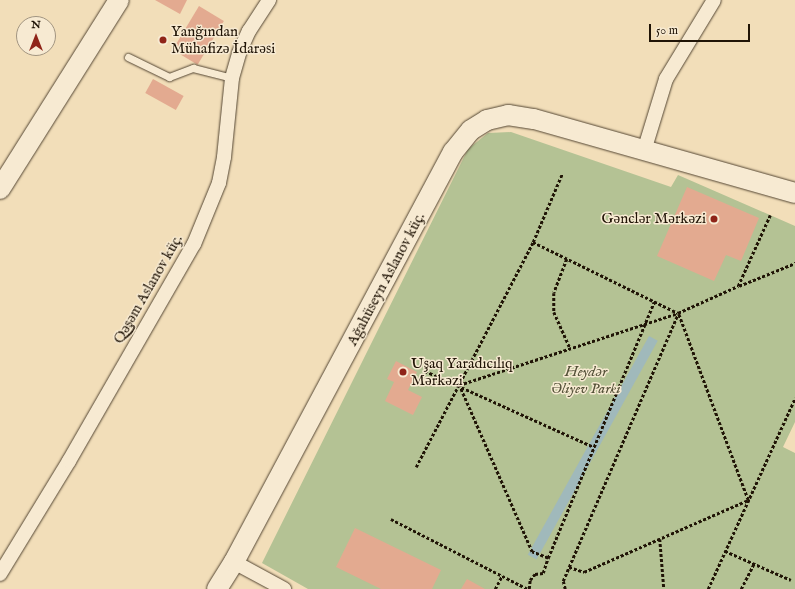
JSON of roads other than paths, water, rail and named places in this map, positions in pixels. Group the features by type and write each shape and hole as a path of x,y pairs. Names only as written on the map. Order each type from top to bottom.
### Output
{"street":[{"path":"0,190 118,0"},
{"name":"Qəşəm Aslanov küç.","path":"0,574 69,461 194,244 219,183 224,157 232,78 248,31 269,0"},
{"path":"644,151 666,79 714,0"},
{"name":"Ağahüseyn Aslanov küç.","path":"217,589 234,562 453,152 471,130 487,120 508,115 534,119 795,193"},
{"path":"234,562 284,589"}],"lane":[{"path":"128,57 169,77 194,68 232,78"}],"water":[{"path":"649,336 658,341 537,560 528,555"}],"place":[{"name":"Yanğından Mühafizə İdarəsi","path":"163,40"},
{"name":"Gənclər Mərkəzi","path":"714,219"},
{"name":"Uşaq Yaradıcılıq Mərkəzi","path":"403,372"}],"park label":[{"name":"Heydər Əliyev Parkı","path":"586,380"}]}
